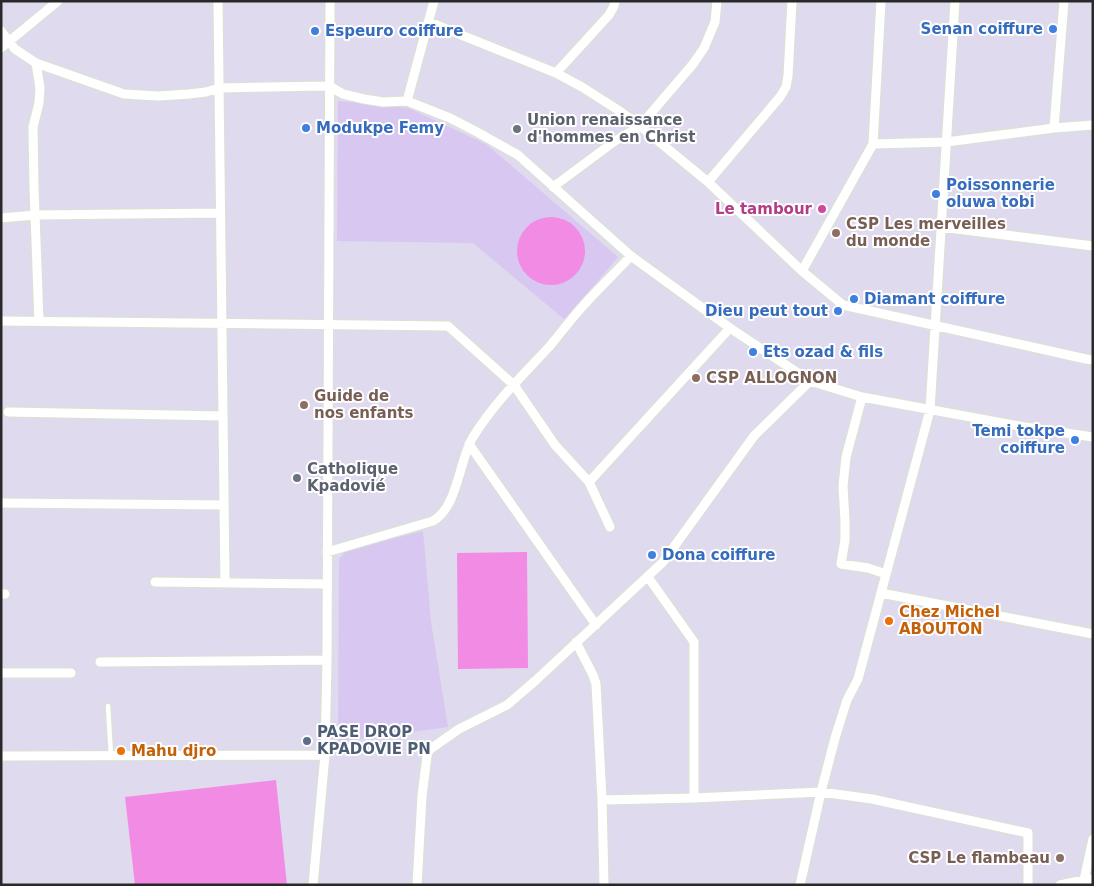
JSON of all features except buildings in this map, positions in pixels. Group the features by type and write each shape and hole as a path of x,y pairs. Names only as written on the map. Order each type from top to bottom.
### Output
{"street":[{"path":"1,48 58,1"},
{"path":"218,1 225,582"},
{"path":"313,885 325,755 327,660 330,1"},
{"path":"407,101 434,1"},
{"path":"556,73 609,15 615,1"},
{"path":"553,187 615,141 640,126 693,64 704,48 714,22 717,1"},
{"path":"708,182 771,108 786,87 792,1"},
{"path":"802,271 873,144 881,1"},
{"path":"800,885 835,738 847,700 858,679 930,410 955,1"},
{"path":"1054,128 1064,1"},
{"path":"429,22 556,73 582,86 640,126 708,182 802,271 843,305 1093,360"},
{"path":"1,30 15,49 36,63 124,94 158,96 206,92 219,88 330,86 343,94 364,99 383,102 407,101 457,122 518,155 631,256 730,328 810,381 862,396 930,410 1093,437"},
{"path":"36,63 40,88 39,103 33,127 39,321"},
{"path":"873,144 946,142 1054,128 1093,125"},
{"path":"1,218 35,214 220,213"},
{"path":"941,227 1093,246"},
{"path":"327,552 439,517 455,491 469,444 483,421 496,404 561,334 583,306 631,256"},
{"path":"1,321 448,326 514,385 555,445 588,482 610,527"},
{"path":"588,482 730,328"},
{"path":"417,885 422,796 429,750 459,729 507,705 648,577 663,562 754,436 810,381"},
{"path":"862,396 846,457 843,486 845,540 841,564 868,568 886,574"},
{"path":"8,412 223,416"},
{"path":"469,444 596,625"},
{"path":"1,503 224,505"},
{"path":"648,577 694,642 694,798"},
{"path":"155,582 327,584"},
{"path":"881,593 1093,634"},
{"path":"576,642 596,684 604,885"},
{"path":"100,662 327,660"},
{"path":"1,673 70,673"},
{"path":"1,756 325,755"},
{"path":"602,800 821,792 872,799 1028,834 1028,885"},
{"path":"1060,885 1086,881 1093,838"}],"lane":[{"path":"108,706 111,756"}],"shaded area":[{"path":"338,101 408,108 486,144 618,257 565,320 473,243 337,241"},
{"path":"551,217 564,220 575,227 582,238 585,251 582,264 575,275 564,282 551,285 538,282 527,275 520,264 517,251 520,238 527,227 538,220"},
{"path":"423,531 431,622 448,727 338,742 339,559 347,550"},
{"path":"527,552 528,668 458,669 457,553"},
{"path":"276,780 287,885 135,885 125,797"}],"place":[{"name":"Senan coiffure","path":"1053,29"},
{"name":"Espeuro coiffure","path":"315,31"},
{"name":"Modukpe Femy","path":"306,128"},
{"name":"Union renaissance d'hommes en Christ","path":"517,129"},
{"name":"Poissonnerie oluwa tobi","path":"936,194"},
{"name":"Le tambour","path":"822,209"},
{"name":"CSP Les merveilles du monde","path":"836,233"},
{"name":"Diamant coiffure","path":"854,299"},
{"name":"Dieu peut tout","path":"838,311"},
{"name":"Ets ozad & fils","path":"753,352"},
{"name":"CSP ALLOGNON","path":"696,378"},
{"name":"Guide de nos enfants","path":"304,405"},
{"name":"Temi tokpe coiffure","path":"1075,440"},
{"name":"Catholique Kpadovié","path":"297,478"},
{"name":"Dona coiffure","path":"652,555"},
{"name":"Chez Michel ABOUTON","path":"889,621"},
{"name":"PASE DROP KPADOVIE PN","path":"307,741"},
{"name":"Mahu djro","path":"121,751"},
{"name":"CSP Le flambeau","path":"1060,858"}]}
